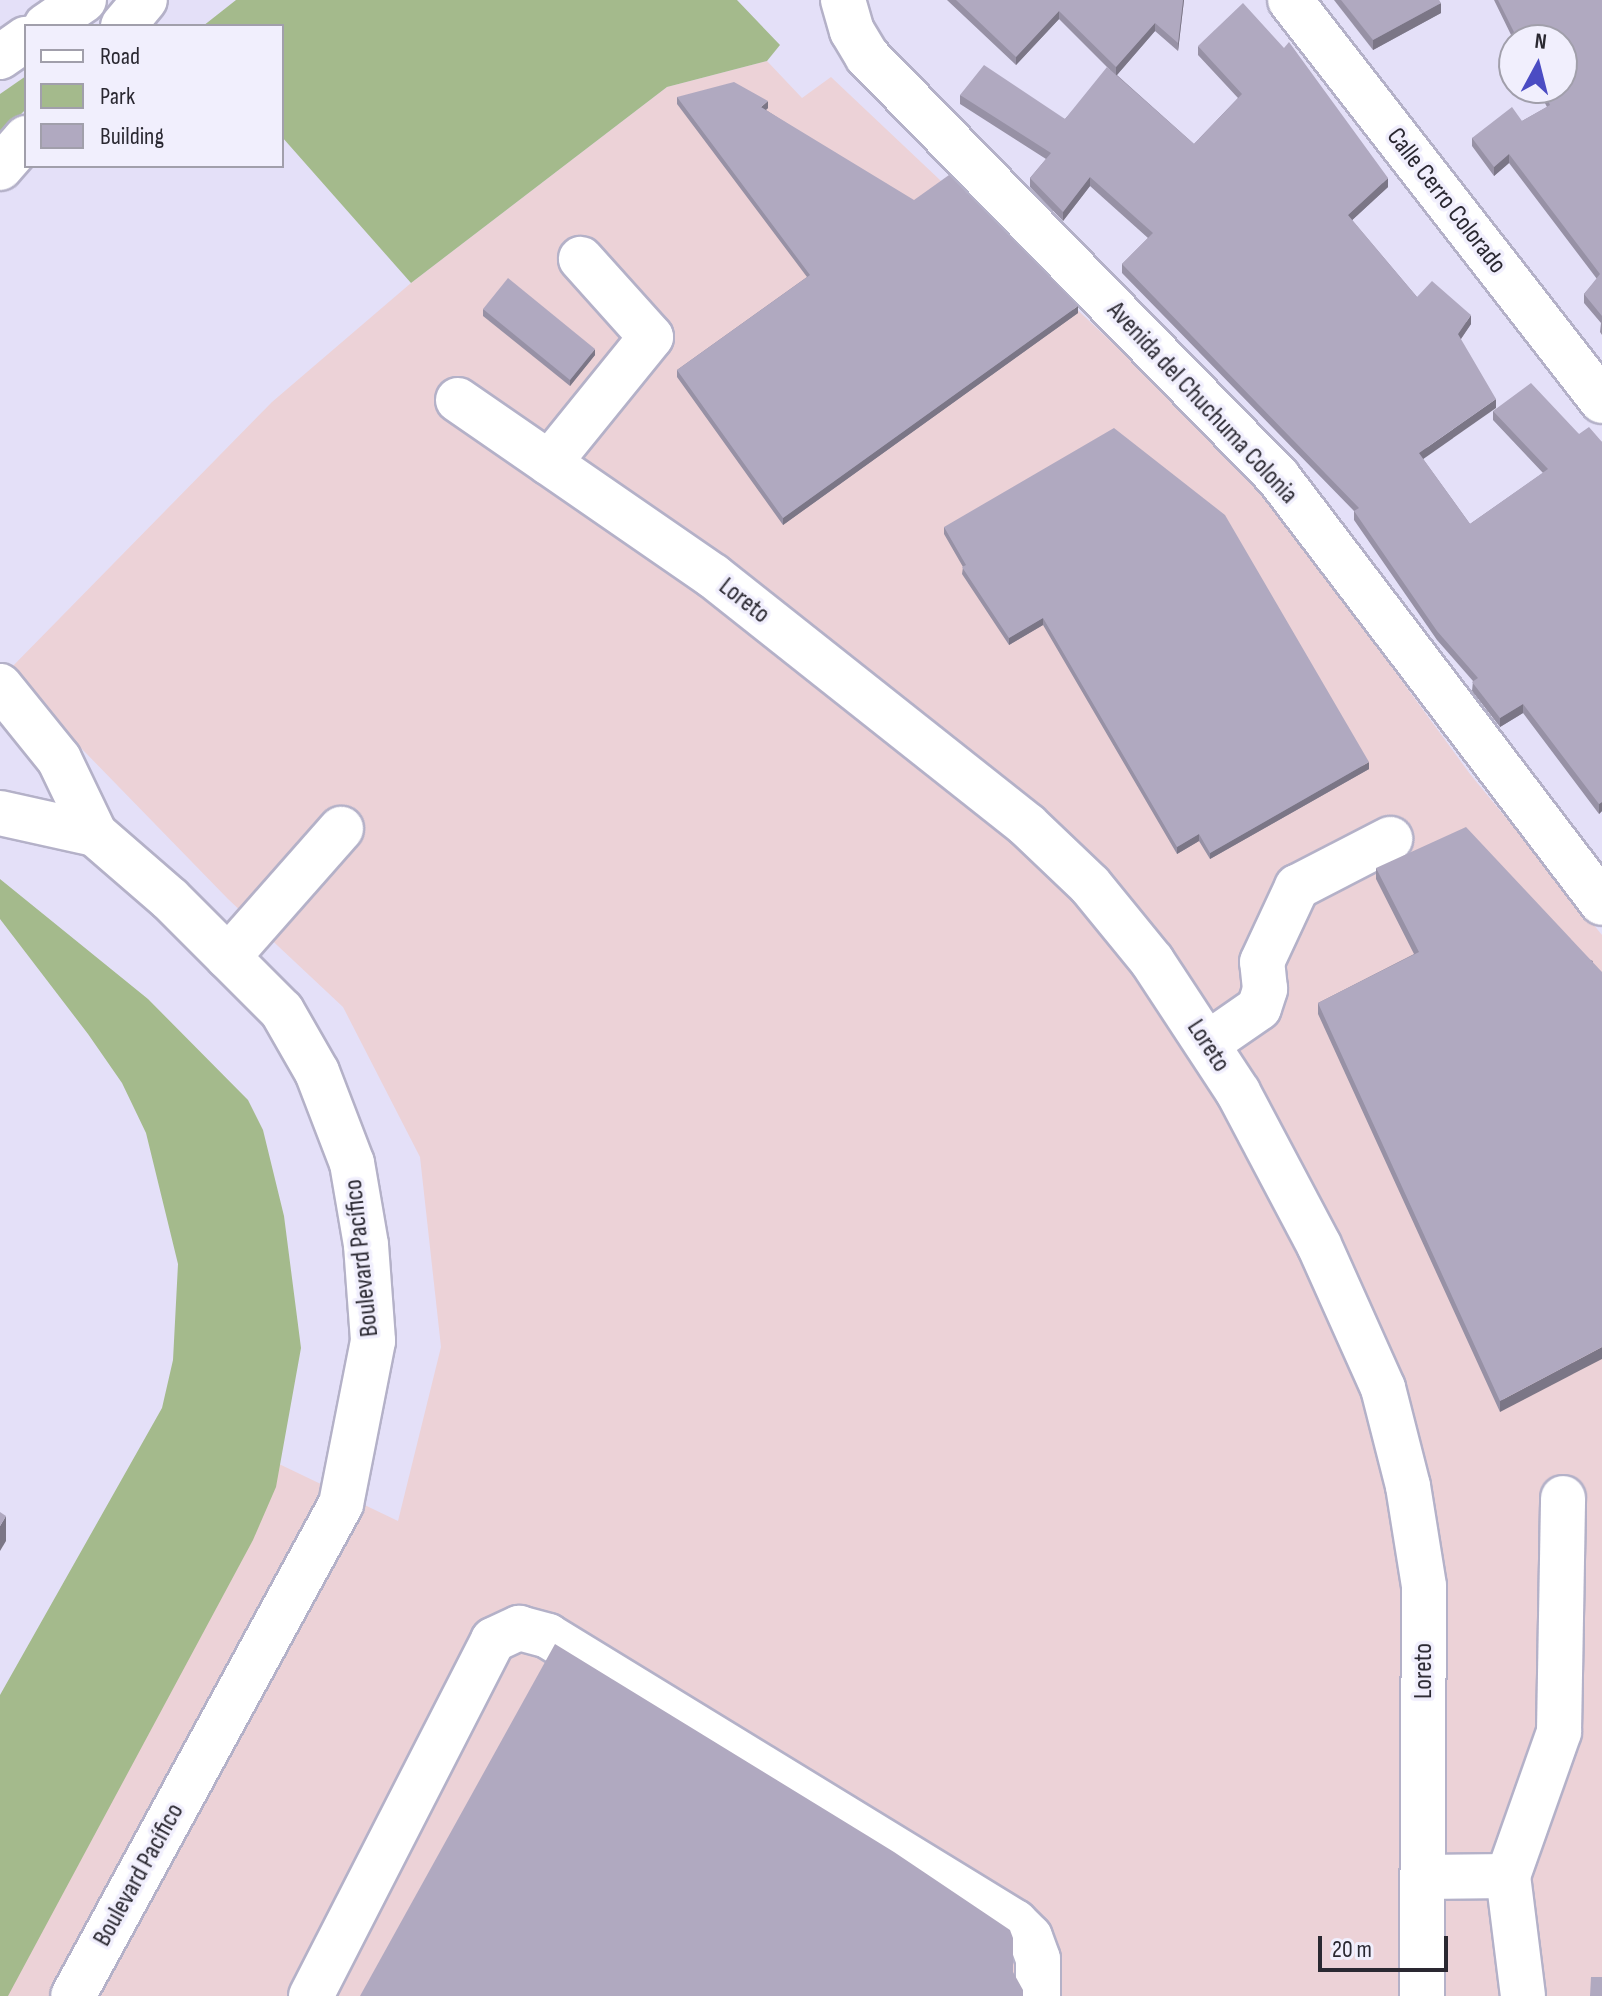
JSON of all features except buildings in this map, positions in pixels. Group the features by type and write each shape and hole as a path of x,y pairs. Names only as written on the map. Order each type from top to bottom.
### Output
{"main road":[{"path":"49,24 84,0"},
{"path":"125,24 145,0"},
{"name":"Avenida del Chuchuma Colonia","path":"843,0 852,31 867,56 1278,477 1602,903"},
{"name":"Calle Cerro Colorado","path":"1290,0 1602,401"},
{"path":"0,57 24,40"},
{"path":"0,168 24,140"},
{"path":"549,463 651,337 581,259"},
{"name":"Loreto","path":"458,400 713,576 1027,825 1090,885 1134,939 1238,1092 1319,1245 1383,1388 1408,1486 1424,1586 1422,1996"},
{"name":"Boulevard Pacífico","path":"0,686 59,759 95,834 282,1011 317,1072 352,1163 366,1245 373,1341 365,1403 341,1504 73,1996"},
{"path":"0,813 95,834"},
{"path":"228,957 341,829"},
{"path":"1207,1044 1259,1008 1265,989 1262,962 1297,887 1390,839"},
{"path":"1523,1996 1508,1876 1559,1732 1563,1498"},
{"path":"311,1996 493,1640 519,1628 548,1636 1015,1922 1030,1937 1038,1959 1038,1996"},
{"path":"1423,1877 1508,1876"}],"shaded area":[{"path":"767,61 802,98 831,77 1248,471 1470,774 1602,935 1602,1996 0,1996 162,1408 398,1521 441,1347 420,1157 343,1007 228,899 7,672 272,402 411,283 667,87"}],"green space":[{"path":"236,0 737,0 780,45 767,61 667,87 411,283 284,139 284,24 206,24"},
{"path":"24,77 24,111 0,136 0,94"},
{"path":"0,879 148,999 248,1100 263,1130 284,1216 301,1348 276,1487 253,1540 8,1996 0,1996 0,1695 162,1408 173,1360 178,1264 146,1133 122,1083 0,919"}]}
